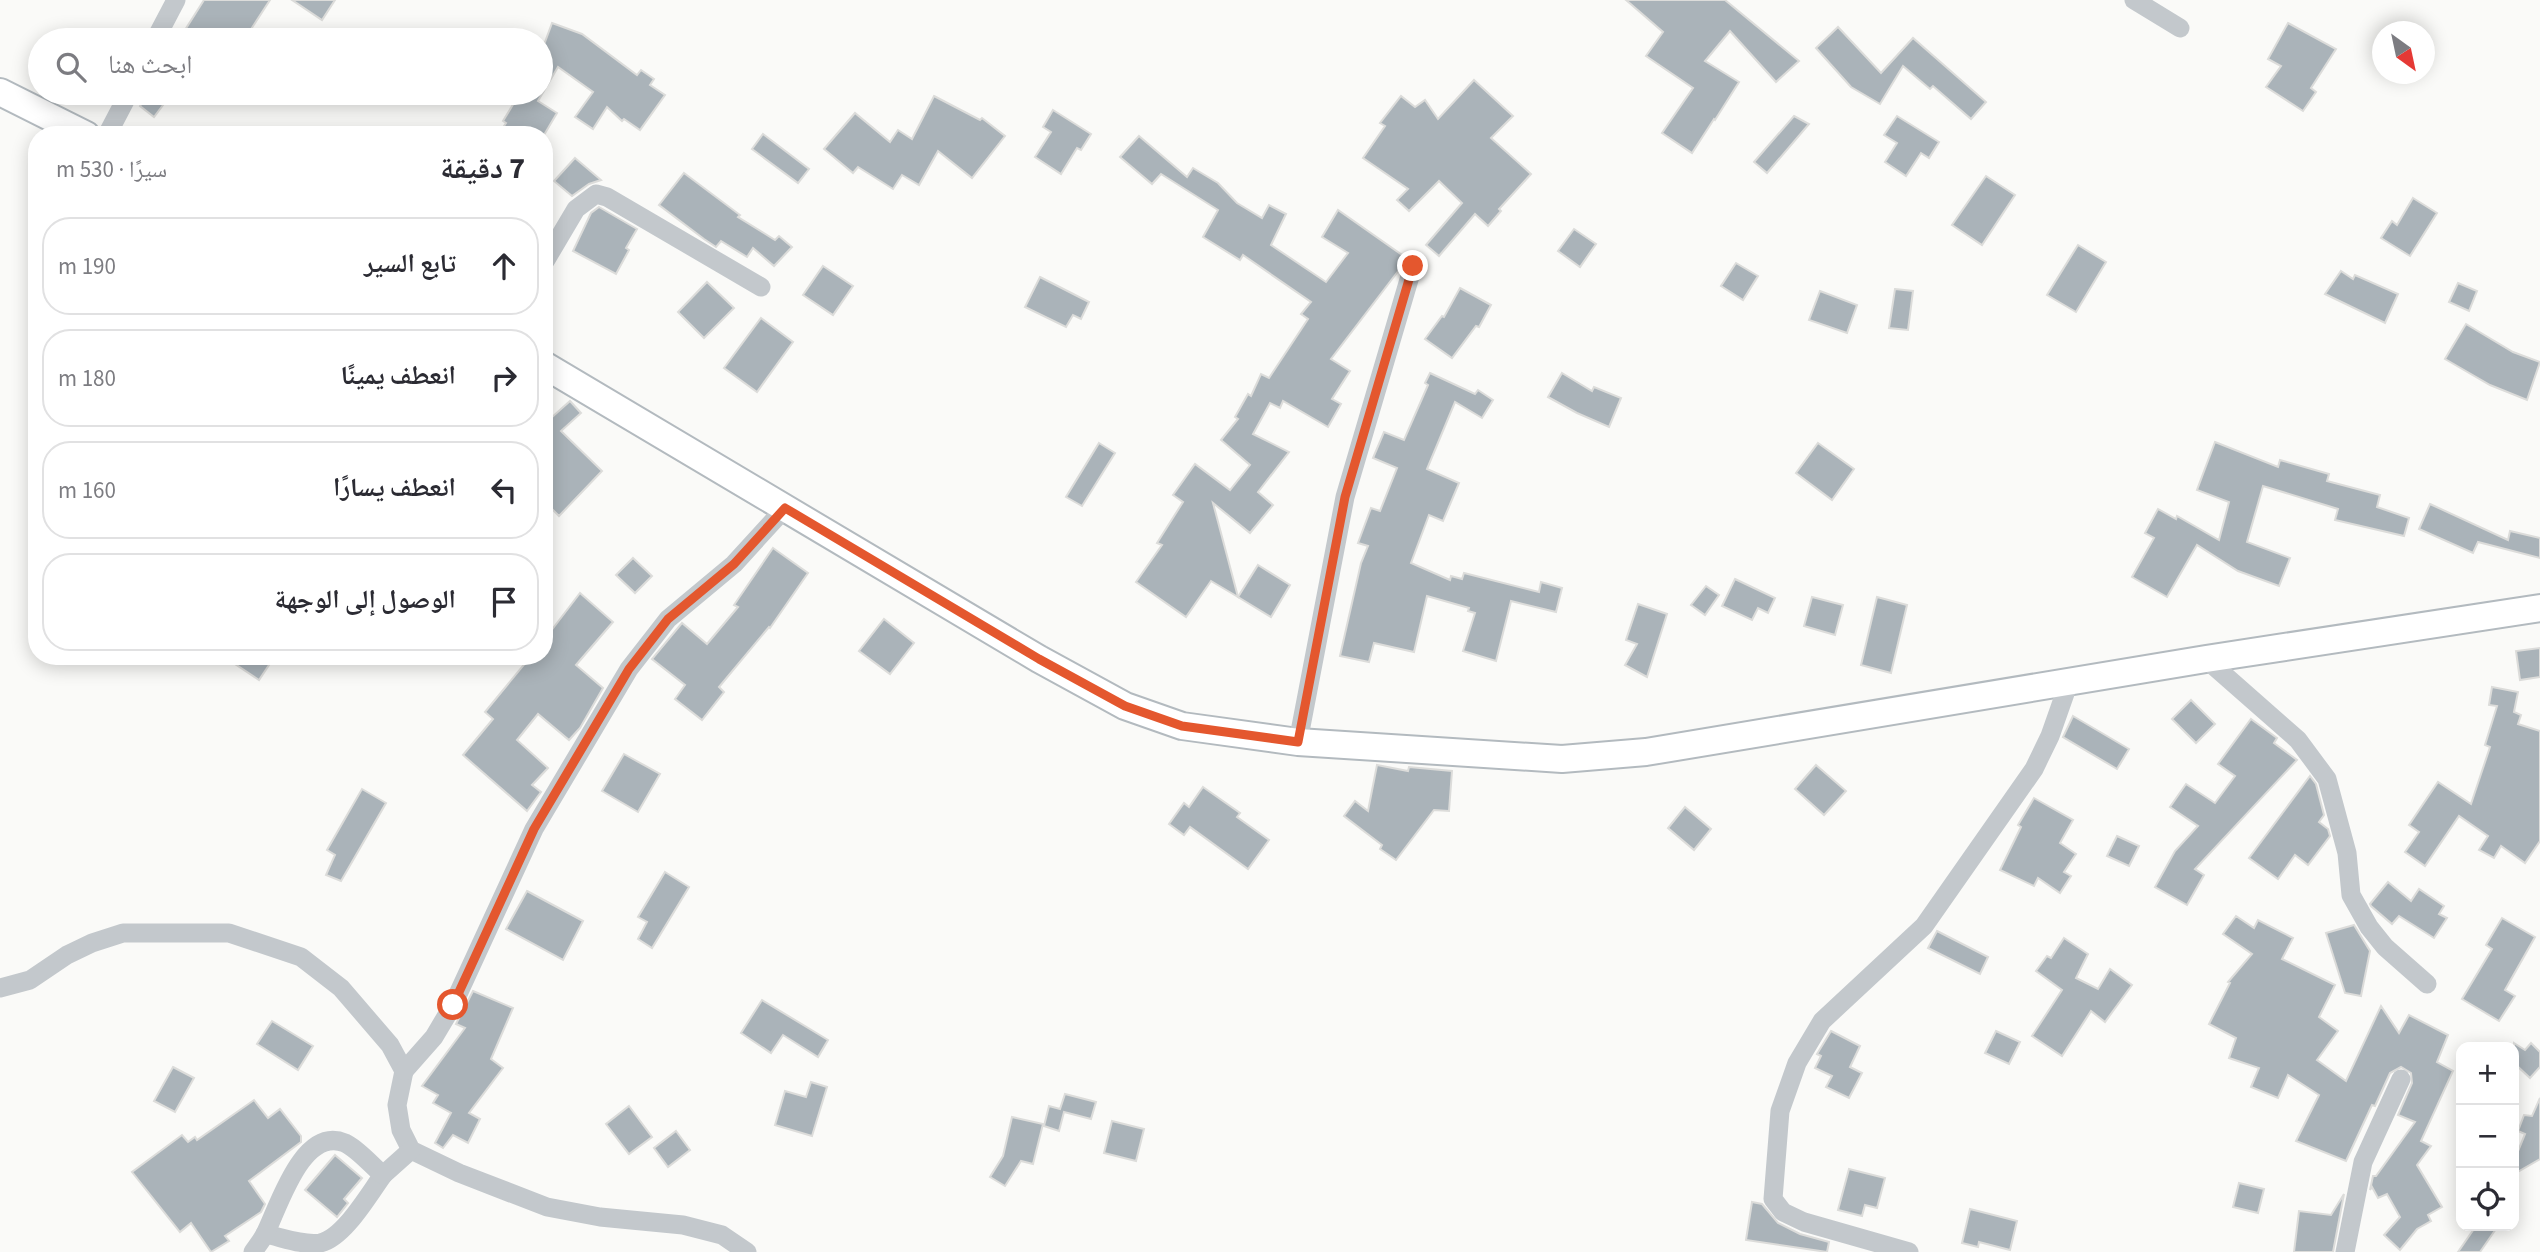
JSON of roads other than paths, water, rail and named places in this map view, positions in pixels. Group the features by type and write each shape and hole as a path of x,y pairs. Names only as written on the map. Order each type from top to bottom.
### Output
{"main road":[{"path":"3,98 66,126"},
{"path":"553,370 1039,659 1125,706 1182,726 1298,742 1562,759 1646,752 2206,659 2540,608"}],"street":[{"path":"161,28 176,0"},
{"path":"2134,0 2180,28"},
{"path":"112,126 123,105"},
{"path":"553,248 576,209 596,194 607,197 761,287"},
{"path":"1298,742 1345,497 1413,266"},
{"path":"747,1252 722,1235 683,1225 600,1217 547,1207 469,1177 411,1150 401,1130 397,1105 404,1071 434,1037 453,1005 534,829 629,669 668,619 734,564 785,508"},
{"path":"2206,659 2298,740 2327,779 2347,853 2351,895 2369,927 2385,947 2427,984"},
{"path":"1909,1252 1804,1223 1783,1212 1773,1199 1780,1111 1797,1063 1822,1021 1924,926 2034,769 2050,736 2069,682"},
{"path":"0,988 30,980 67,955 123,933 229,933 301,957 341,988 390,1045 404,1071"},
{"path":"2344,1252 2363,1162 2400,1079"},
{"path":"253,1252 265,1234 280,1196 293,1173 318,1145 335,1141 346,1143 383,1175"},
{"path":"265,1234 320,1243 333,1237 354,1216 383,1175 411,1150"}]}
